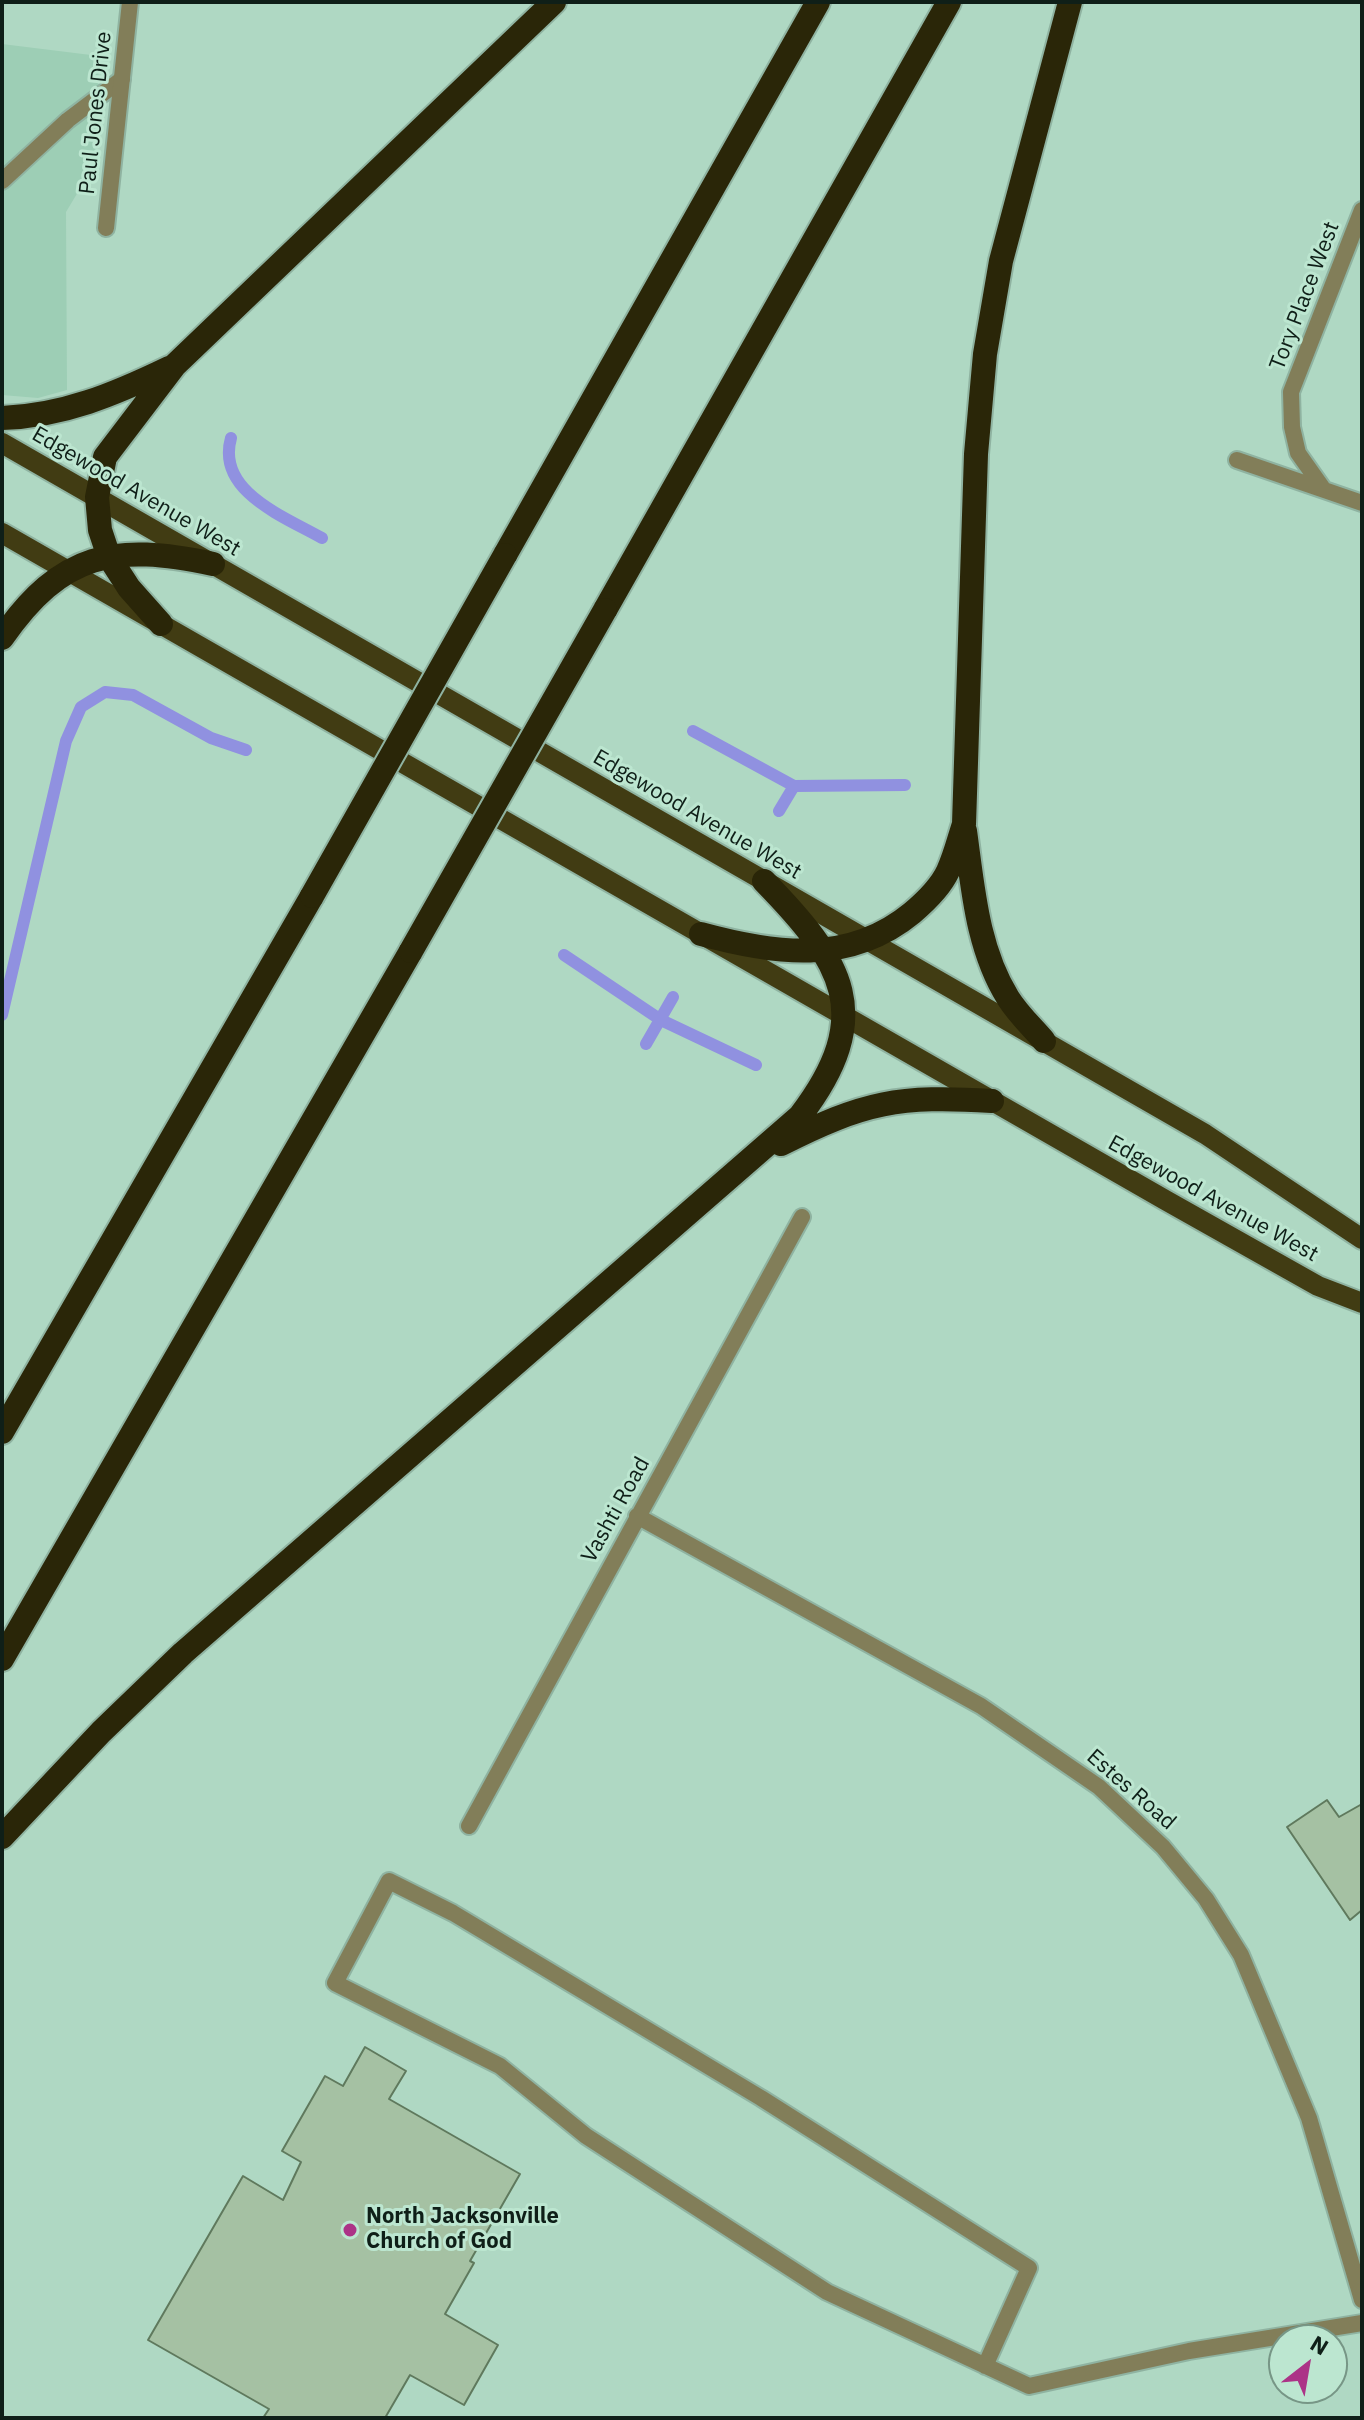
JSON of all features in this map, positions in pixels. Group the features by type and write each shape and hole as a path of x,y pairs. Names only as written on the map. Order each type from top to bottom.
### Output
{"highway":[{"path":"161,624 129,588 109,557 100,530 97,497 105,457 175,365 554,2"},
{"path":"2,1432 312,896 818,2"},
{"path":"2,1659 411,951 949,2"},
{"path":"1044,1041 1009,999 992,967 979,925 964,824 976,454 985,354 1001,261 1070,2"},
{"path":"2,418 44,415 82,406 175,365"},
{"path":"2,638 20,613 66,570 87,561 109,557 170,555 213,564"},
{"path":"701,934 750,948 788,952 827,951 867,940 897,925 925,901 948,872 964,824"},
{"path":"2,1837 101,1732 183,1653 800,1116 826,1082 840,1051 844,1016 839,983 827,951 764,881"},
{"path":"757,1156 826,1121 899,1099 992,1101"}],"main road":[{"name":"Edgewood Avenue West","path":"2,443 1205,1134 1362,1239"},
{"name":"Edgewood Avenue West","path":"2,533 1318,1286 1362,1303"}],"street":[{"name":"Paul Jones Drive","path":"106,228 130,2"},
{"path":"2,181 68,120 122,79"},
{"name":"Tory Place West","path":"1322,487 1298,453 1292,427 1291,392 1362,210"},
{"path":"1237,460 1362,503"},
{"name":"Vashti Road","path":"469,1826 802,1217"},
{"name":"Estes Road","path":"637,1516 992,1713 1099,1787 1163,1847 1206,1899 1241,1955 1309,2118 1362,2300"},
{"path":"985,2366 1029,2268 721,2074 453,1913 389,1881 335,1983 500,2066 586,2136 827,2292 985,2366 1029,2386 1189,2351 1362,2323"}],"shaded area":[{"path":"2,44 99,56 96,162 66,212 67,390 38,398 2,395"}],"building":[{"path":"1327,1800 1339,1817 1362,1804 1362,1910 1350,1920 1287,1827"},
{"name":"North Jacksonville Church of God","path":"365,2047 406,2071 389,2099 520,2174 470,2261 474,2263 445,2314 498,2345 464,2405 410,2375 385,2418 263,2418 269,2409 148,2340 243,2176 283,2200 301,2162 282,2151 325,2076 343,2086"}],"waterway":[{"path":"231,438 229,457 233,473 243,487 272,511 322,538"},
{"path":"2,1015 66,741 81,707 105,692 133,695 211,738 246,750"},
{"path":"693,731 794,786 905,785"},
{"path":"779,811 794,786"},
{"path":"564,955 661,1020 756,1065"},
{"path":"646,1044 673,997"}],"place":[{"name":"North Jacksonville Church of God","path":"350,2230"}]}
